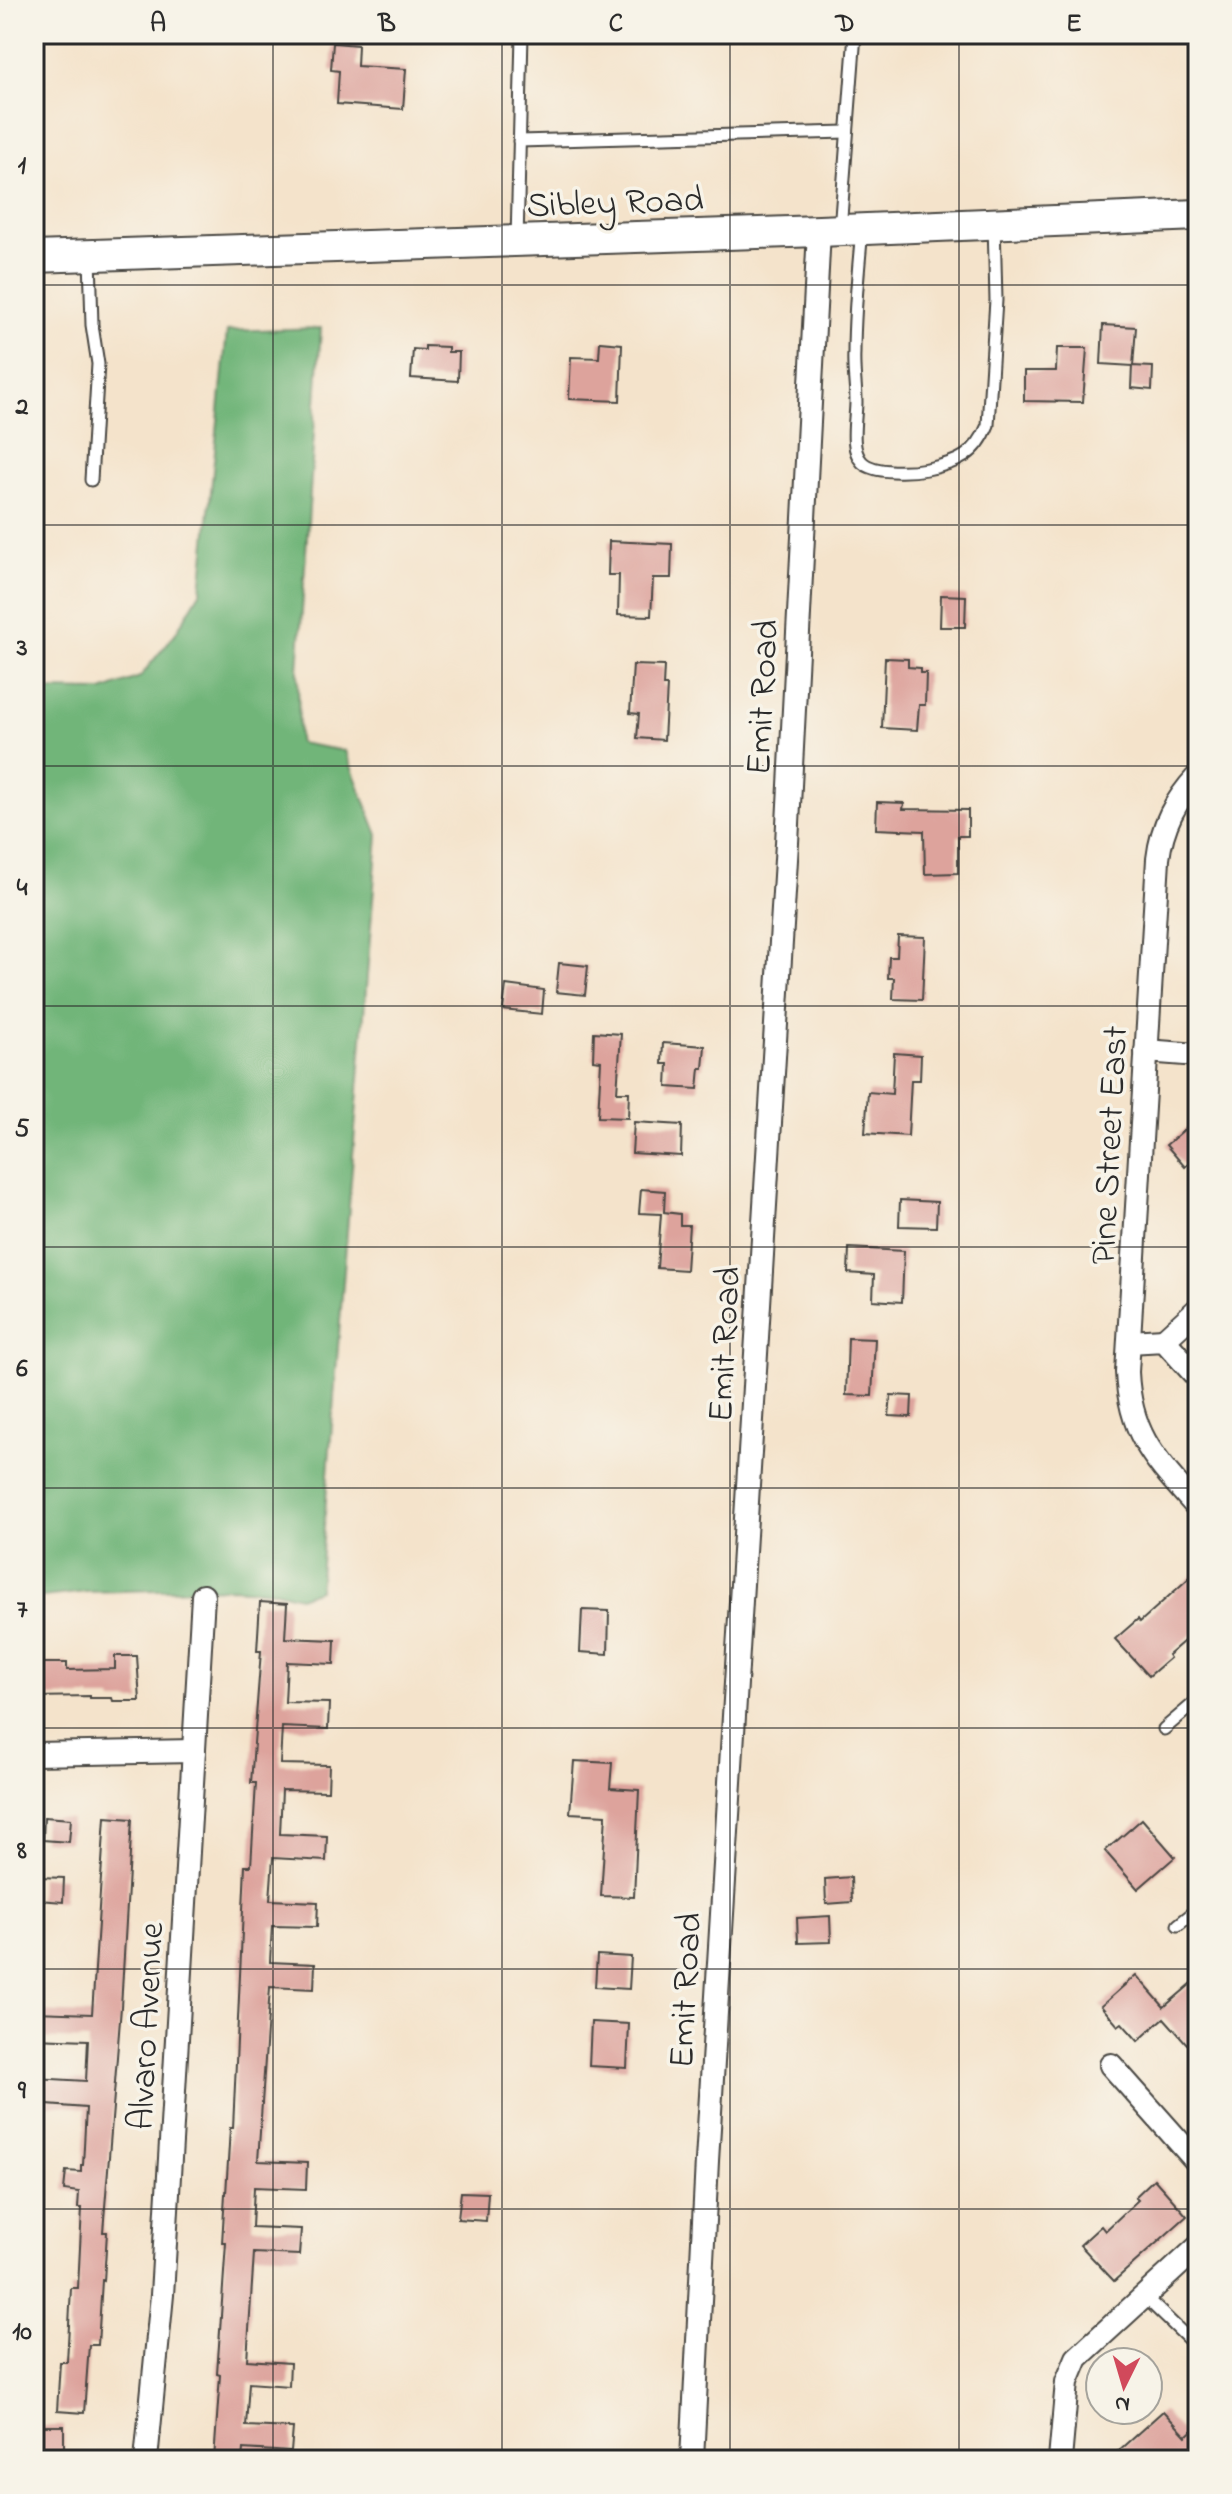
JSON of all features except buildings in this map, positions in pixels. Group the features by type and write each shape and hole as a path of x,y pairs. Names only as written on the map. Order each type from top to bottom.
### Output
{"main road":[{"name":"Sibley Road","path":"34,257 517,242 1198,215"}],"street":[{"name":"Emit Road","path":"692,2460 707,2161 787,843 840,230"},
{"name":"Pine Street East","path":"1198,776 1174,807 1160,842 1128,1395 1143,1440 1156,1460 1198,1508"},
{"path":"1146,1051 1198,1055"},
{"path":"1129,1342 1164,1340 1198,1309"},
{"path":"1164,1340 1198,1378"},
{"name":"Alvaro Avenue","path":"146,2460 162,2295 203,1596"},
{"path":"34,1754 194,1751"},
{"path":"1111,2065 1198,2163"},
{"path":"1060,2460 1065,2396 1071,2369 1086,2348 1198,2247"}],"lane":[{"path":"517,242 522,34"},
{"path":"855,34 840,230 854,356 855,441 857,454 863,463 871,467 912,472 958,460 972,452 982,440 988,425 996,300 994,223"},
{"path":"519,141 847,132"},
{"path":"90,256 92,325 98,364 91,480"},
{"path":"1164,1729 1198,1700"},
{"path":"1178,1925 1198,1909"},
{"path":"1144,2296 1198,2348"}],"green space":[{"path":"321,328 298,671 299,743 345,751 378,835 319,1590 299,1597 276,1591 232,1588 87,1592 34,1598 34,666 44,690 102,691 140,677 175,634 201,591 227,331"}]}
